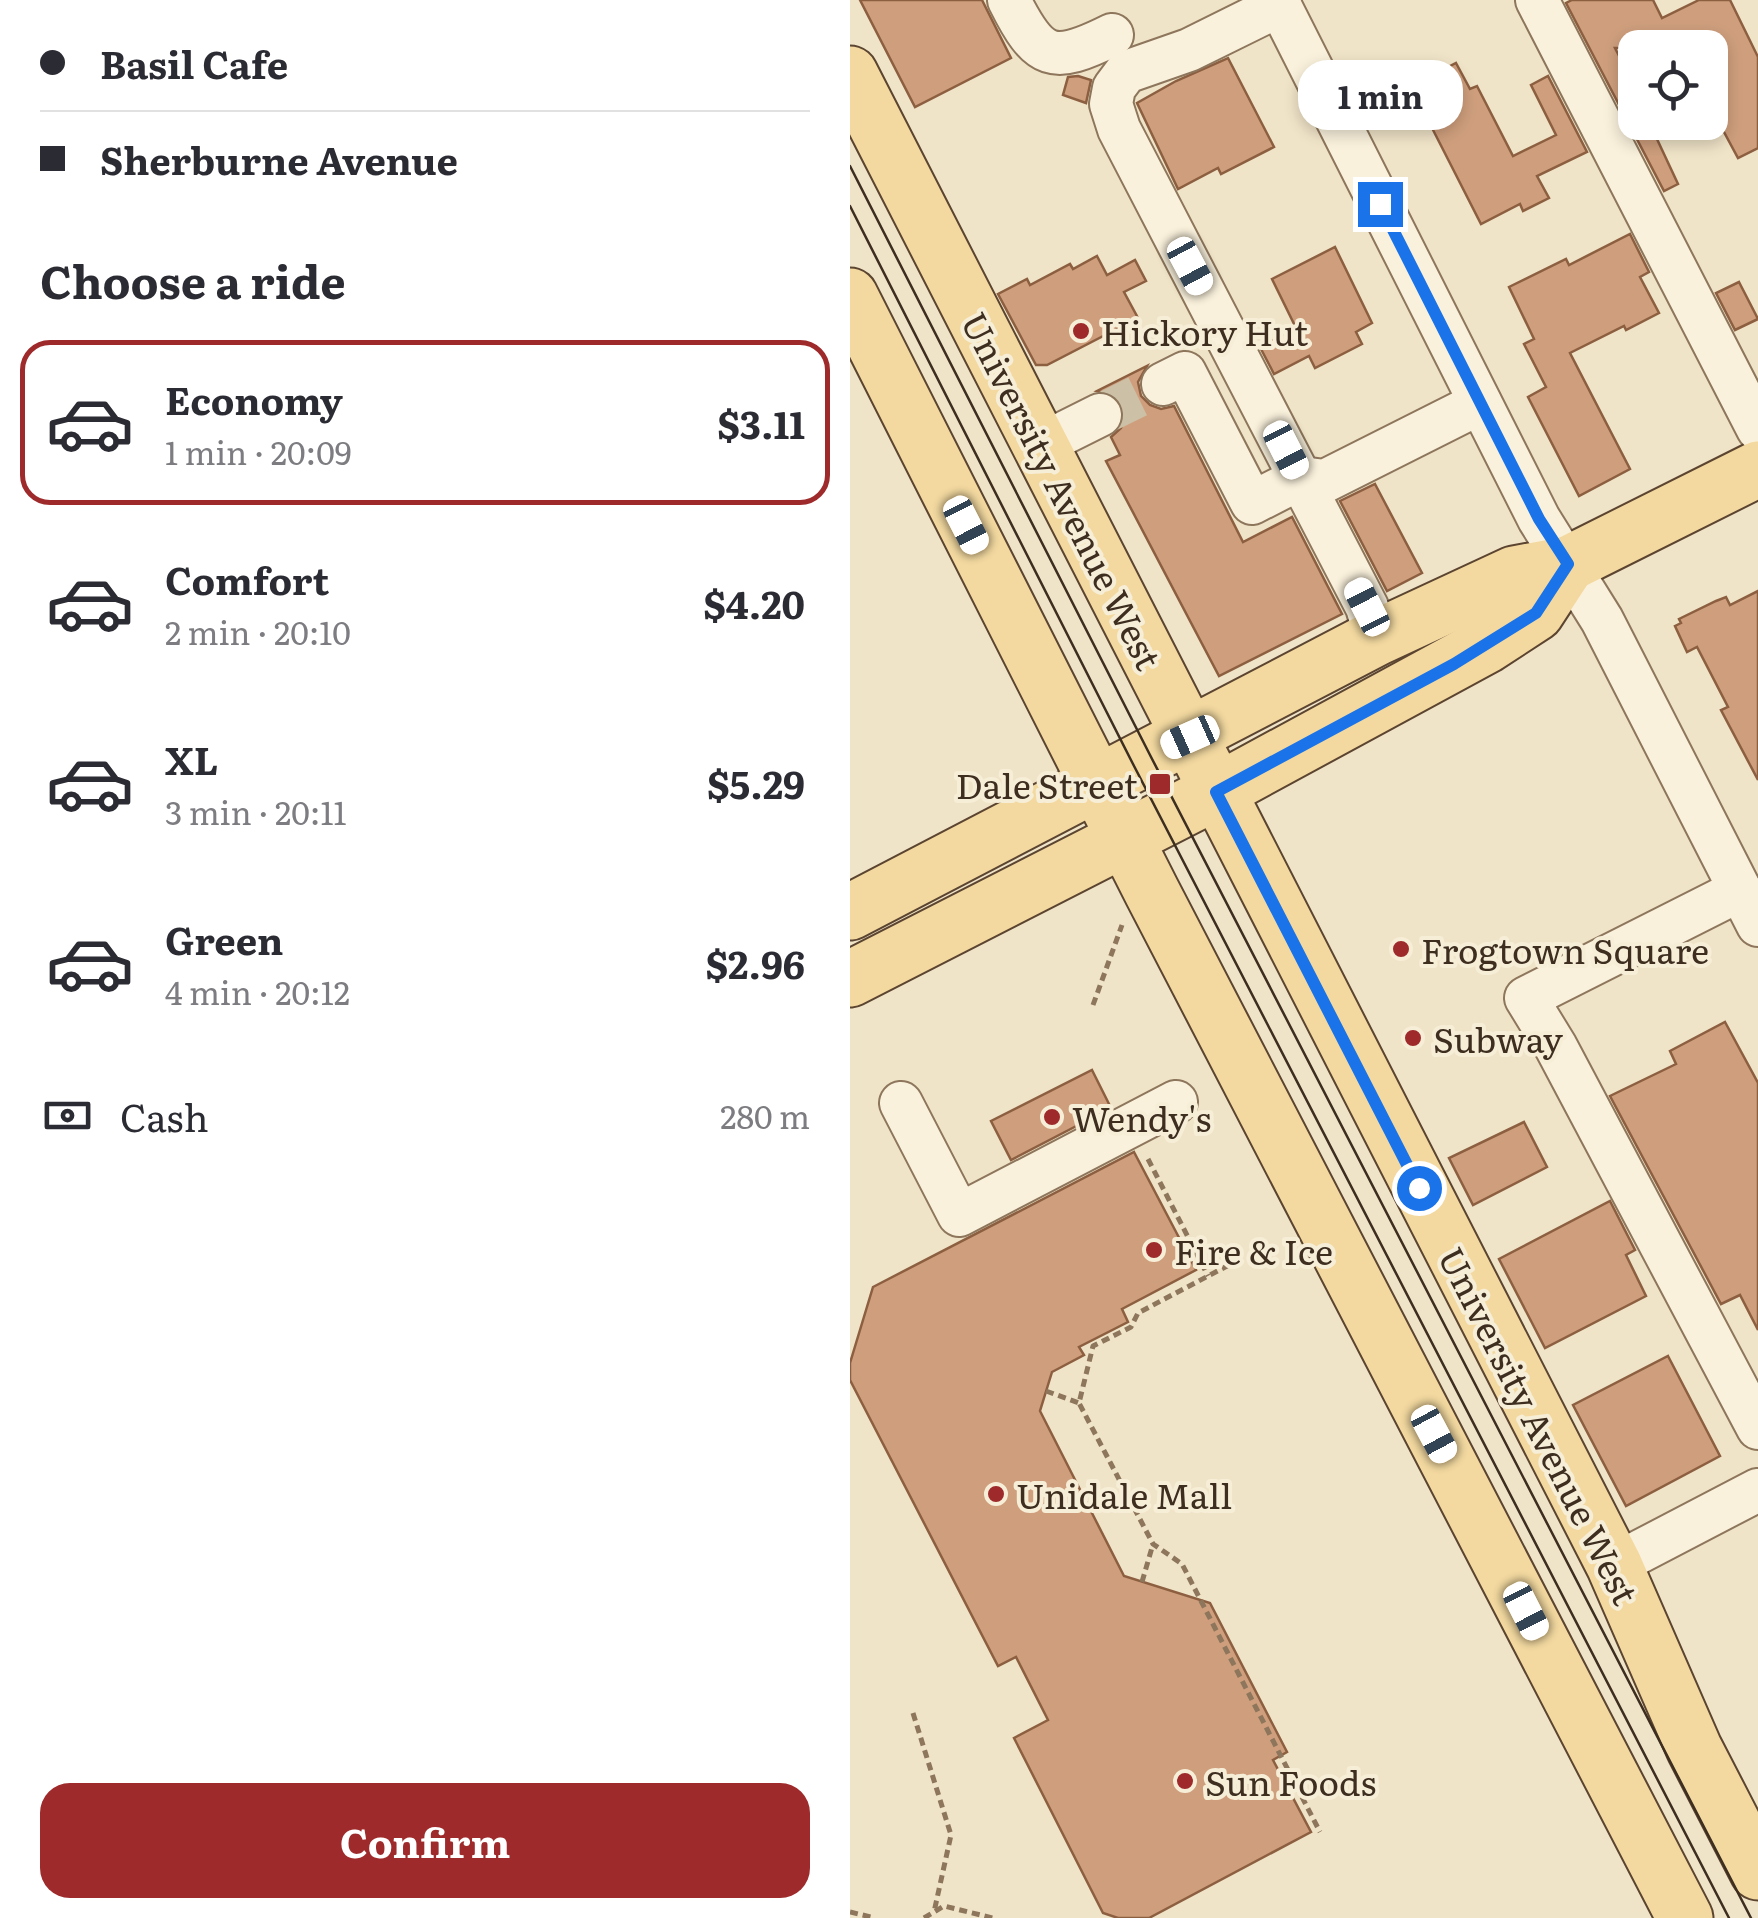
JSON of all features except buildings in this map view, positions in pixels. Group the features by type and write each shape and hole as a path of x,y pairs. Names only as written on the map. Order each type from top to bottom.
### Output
{"main road":[{"name":"University Avenue West","path":"850,74 1614,1564 1694,1748 1758,1872"},
{"path":"850,296 1125,837 1685,1918"},
{"path":"850,912 1376,638 1514,574 1568,564 1758,469"},
{"path":"850,979 1403,692 1536,613 1568,564"}],"street":[{"path":"1009,0 1028,36 1044,50 1057,54 1078,52 1112,35"},
{"path":"1536,0 1758,429"},
{"path":"1376,638 1367,607 1118,129 1111,104 1114,88 1126,72 1189,50 1278,3 1539,519 1602,620 1749,907 1526,998 1556,1046 1758,1428"},
{"path":"1163,384 1185,373 1252,503 1301,478 1324,481 1480,403"},
{"path":"1040,445 1100,415"},
{"path":"900,1103 959,1215 1176,1102"},
{"path":"1614,1564 1758,1490"}],"path":[{"path":"1093,1004 1126,912"},
{"path":"1145,1152 1208,1276"},
{"path":"1078,1403 1093,1346 1131,1327 1138,1313 1229,1265"},
{"path":"1046,1391 1078,1403 1153,1544 1182,1564 1320,1832"},
{"path":"1142,1582 1153,1544"},
{"path":"912,1713 950,1835 934,1912"},
{"path":"924,1918 944,1906 993,1918"},
{"path":"850,1912 875,1918"}],"tunnel":[{"path":"1100,415 1163,384"}],"tram line":[{"path":"850,166 1751,1918"},
{"path":"850,206 1133,764 1729,1918"}],"place":[{"name":"Hickory Hut","path":"1081,331"},
{"name":"Dale Street","path":"1160,784"},
{"name":"Frogtown Square","path":"1401,949"},
{"name":"Subway","path":"1413,1038"},
{"name":"Wendy's","path":"1052,1117"},
{"name":"Fire & Ice","path":"1154,1250"},
{"name":"Unidale Mall","path":"996,1494"},
{"name":"Sun Foods","path":"1185,1781"}],"route":[{"path":"1380,204 1539,519 1568,564 1536,613 1487,645 1216,792 1419,1188"}]}
